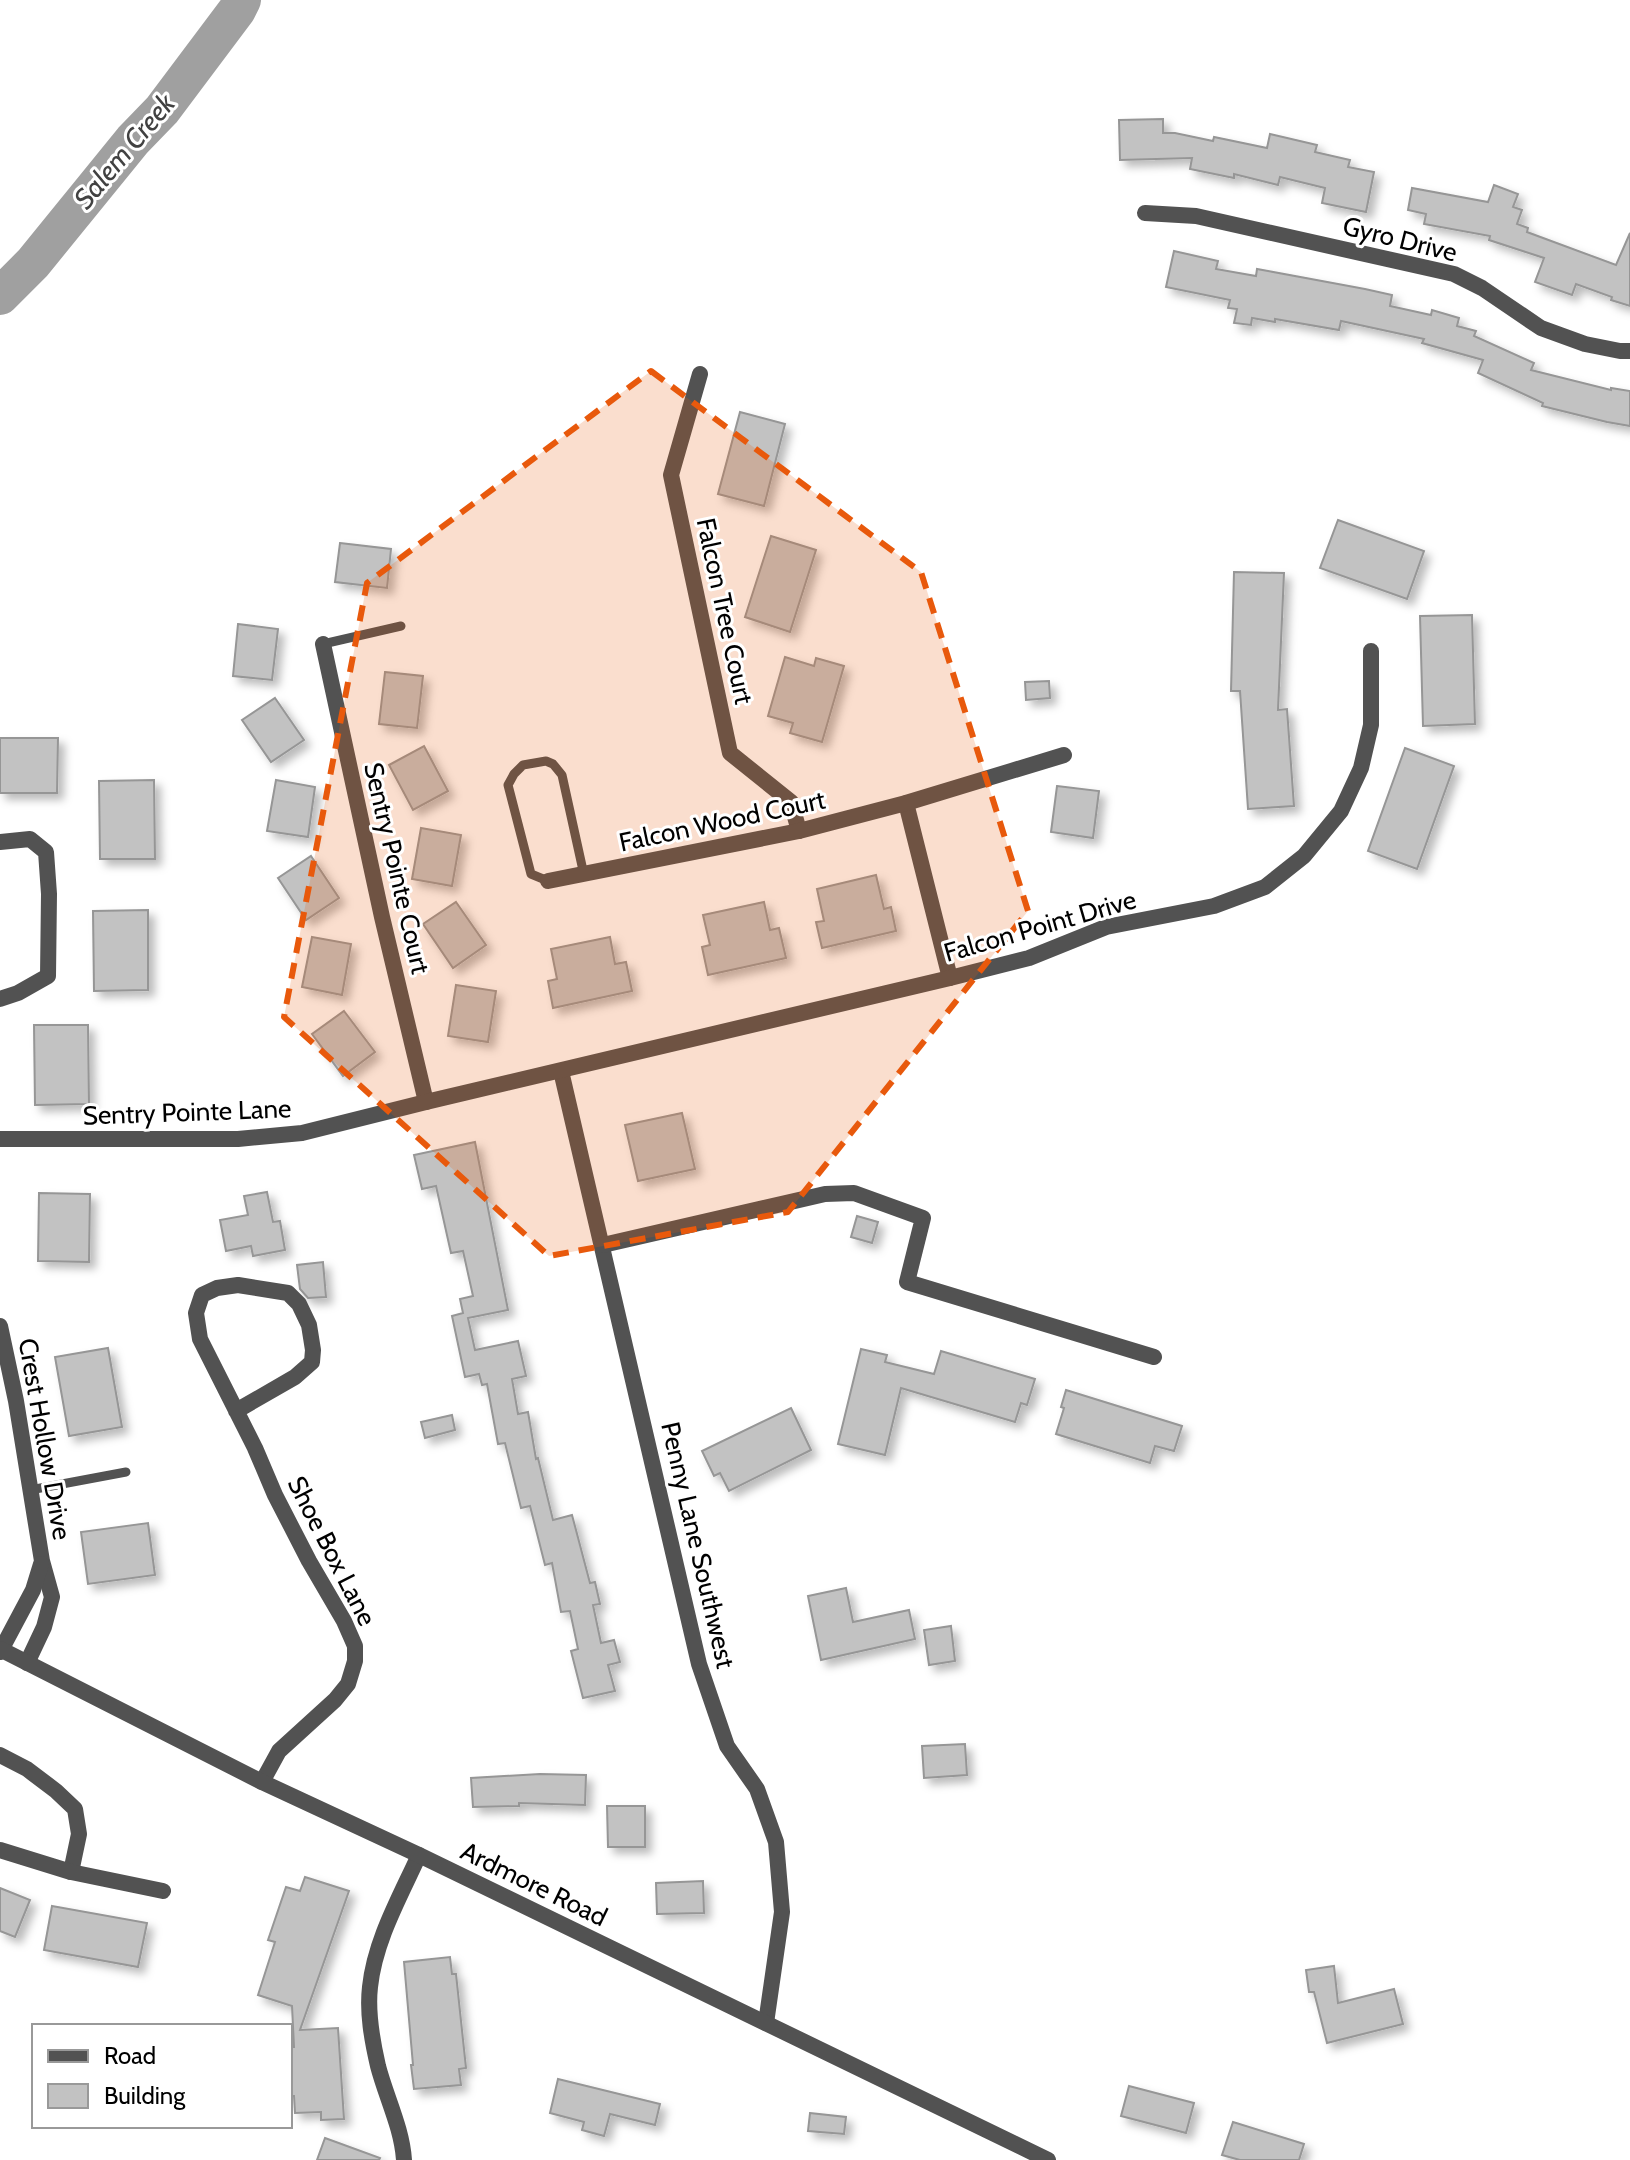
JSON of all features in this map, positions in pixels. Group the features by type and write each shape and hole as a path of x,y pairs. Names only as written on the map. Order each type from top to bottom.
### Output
{"street":[{"name":"Gyro Drive","path":"1145,213 1196,216 1454,274 1482,288 1541,328 1585,344 1630,351"},
{"name":"Falcon Tree Court","path":"700,374 671,475 730,753 791,802 799,831"},
{"name":"Sentry Pointe Court","path":"323,644 426,1102"},
{"name":"Falcon Point Drive","path":"561,1071 1029,958 1106,927 1214,906 1265,887 1304,856 1341,811 1361,768 1371,725 1371,651"},
{"name":"Falcon Wood Court","path":"548,881 799,831 906,803 1064,755"},
{"path":"906,803 950,978"},
{"path":"0,842 30,839 46,852 49,894 48,976 0,999"},
{"name":"Sentry Pointe Lane","path":"0,1139 238,1139 302,1133 561,1071"},
{"name":"Penny Lane Southwest","path":"561,1071 699,1664 727,1746 757,1789 776,1842 782,1912 766,2023"},
{"path":"603,1245 825,1194 854,1193 923,1218 907,1282 1154,1357"},
{"name":"Shoe Box Lane","path":"236,1411 295,1377 312,1362 309,1325 299,1304 288,1293 238,1285 217,1288 202,1295 196,1313 200,1339 275,1495 355,1646 355,1661 348,1684 335,1700 279,1751 262,1782"},
{"name":"Crest Hollow Drive","path":"0,1326 16,1401 42,1561 52,1597 44,1627 27,1663"},
{"name":"Crest Hollow Drive","path":"1,1651 33,1590 42,1561"},
{"name":"Ardmore Road","path":"1,1651 262,1782 1048,2160"},
{"path":"0,1755 27,1769 75,1809 79,1834 71,1872"},
{"path":"0,1850 71,1872 163,1891"},
{"path":"404,2160 403,2144 371,2038 370,1987 379,1947 419,1855"}],"lane":[{"path":"323,644 401,626"},
{"path":"548,881 531,874 508,785 523,765 546,761 562,775 584,875"},
{"path":"30,1490 126,1472"}],"highlighted area":[{"path":"651,371 921,572 1028,911 788,1212 549,1256 284,1017 367,583"}],"building":[{"path":"1163,119 1163,133 1213,141 1214,137 1267,148 1270,134 1317,145 1315,152 1350,160 1348,167 1374,172 1366,212 1322,203 1325,188 1280,177 1278,185 1234,174 1234,178 1190,169 1192,158 1120,160 1119,120"},
{"path":"1494,185 1518,194 1513,207 1522,210 1517,224 1528,228 1527,232 1616,265 1630,233 1630,306 1576,284 1572,295 1535,282 1544,258 1489,240 1490,236 1424,224 1426,214 1408,210 1412,188 1488,202"},
{"path":"1174,251 1218,261 1216,269 1256,276 1257,269 1365,289 1392,295 1390,306 1431,315 1432,310 1459,318 1457,326 1476,331 1474,336 1534,363 1531,370 1611,390 1630,391 1630,426 1542,406 1543,403 1478,373 1483,360 1422,343 1424,339 1341,321 1339,330 1275,319 1275,322 1252,318 1251,325 1234,323 1237,309 1228,308 1230,300 1166,287"},
{"path":"740,412 785,424 764,506 718,494"},
{"path":"1338,520 1424,551 1407,599 1320,568"},
{"path":"771,536 816,550 790,632 745,617"},
{"path":"340,543 391,549 387,588 335,582"},
{"path":"1234,572 1284,573 1278,710 1287,709 1294,806 1248,809 1240,691 1231,691"},
{"path":"1472,615 1475,724 1423,726 1420,616"},
{"path":"238,624 278,629 272,680 233,676"},
{"path":"785,657 814,666 816,658 844,666 822,742 790,733 793,723 768,716"},
{"path":"385,672 423,676 417,728 379,724"},
{"path":"1049,681 1050,698 1026,700 1025,682"},
{"path":"275,698 304,740 271,762 242,720"},
{"path":"0,738 58,738 57,793 0,793"},
{"path":"424,746 448,791 413,810 389,765"},
{"path":"1405,748 1454,766 1417,869 1368,851"},
{"path":"154,780 155,859 100,859 99,781"},
{"path":"276,780 315,787 308,837 267,831"},
{"path":"1057,786 1099,791 1093,838 1051,832"},
{"path":"421,828 461,835 452,886 412,879"},
{"path":"311,856 339,898 306,920 278,878"},
{"path":"876,875 884,909 891,907 896,931 822,948 816,922 824,921 817,889"},
{"path":"456,902 486,945 453,968 423,924"},
{"path":"764,902 770,930 779,928 786,958 708,975 702,947 710,945 703,915"},
{"path":"148,910 148,990 94,991 93,911"},
{"path":"312,937 351,944 342,995 302,987"},
{"path":"610,937 615,964 626,962 632,991 553,1008 548,981 557,979 551,949"},
{"path":"456,985 496,991 488,1042 448,1036"},
{"path":"344,1011 375,1052 343,1076 312,1034"},
{"path":"34,1025 88,1025 89,1104 35,1105"},
{"path":"682,1113 695,1169 638,1181 625,1125"},
{"path":"475,1142 508,1310 468,1318 475,1350 518,1341 526,1376 512,1379 518,1414 528,1412 536,1459 553,1520 572,1515 590,1583 595,1582 600,1604 593,1605 601,1643 614,1640 620,1662 608,1665 615,1691 583,1698 571,1651 578,1649 570,1611 561,1612 552,1563 545,1565 530,1506 521,1508 505,1443 498,1444 487,1384 482,1385 479,1374 465,1377 452,1316 463,1313 460,1299 473,1296 463,1251 451,1253 436,1186 422,1189 414,1155"},
{"path":"267,1192 273,1222 280,1221 285,1250 253,1256 251,1246 226,1251 220,1220 248,1215 244,1196"},
{"path":"39,1193 90,1194 89,1262 38,1261"},
{"path":"857,1216 878,1222 872,1243 851,1237"},
{"path":"323,1262 326,1297 308,1298 300,1289 297,1265"},
{"path":"108,1348 122,1427 69,1436 55,1357"},
{"path":"861,1349 887,1355 885,1362 934,1374 941,1351 1035,1379 1027,1405 1021,1403 1015,1422 901,1388 885,1455 838,1444"},
{"path":"1066,1390 1182,1426 1174,1451 1155,1446 1150,1463 1056,1434"},
{"path":"791,1408 811,1450 729,1491 720,1473 714,1476 702,1451"},
{"path":"452,1415 455,1430 425,1438 421,1422"},
{"path":"148,1523 155,1575 88,1584 81,1532"},
{"path":"846,1588 853,1622 909,1610 915,1639 821,1660 808,1596"},
{"path":"951,1626 955,1661 929,1665 924,1630"},
{"path":"965,1744 967,1775 924,1778 922,1746"},
{"path":"586,1775 585,1805 519,1803 519,1806 473,1807 471,1778"},
{"path":"607,1806 645,1806 645,1847 608,1847"},
{"path":"305,1877 349,1891 300,2030 338,2028 344,2119 321,2120 321,2112 295,2113 292,2096 292,2006 258,1995 275,1942 268,1940 286,1887 300,1891"},
{"path":"703,1881 704,1913 657,1914 656,1883"},
{"path":"0,1888 30,1900 15,1937 0,1931"},
{"path":"52,1906 147,1923 138,1967 44,1950"},
{"path":"450,1957 452,1974 456,1974 466,2068 459,2069 461,2085 414,2089 404,1962"},
{"path":"1334,1966 1338,2003 1394,1989 1403,2024 1327,2043 1314,1992 1309,1992 1306,1970"},
{"path":"558,2079 660,2104 655,2125 610,2114 604,2136 582,2130 584,2122 550,2113"},
{"path":"1129,2086 1194,2103 1186,2133 1121,2116"},
{"path":"810,2113 846,2117 844,2134 808,2131"},
{"path":"1233,2122 1304,2144 1299,2160 1240,2160 1222,2155"},
{"path":"325,2138 380,2158 317,2160"}],"waterway":[{"name":"Salem Creek","path":"0,296 33,263 133,140 162,110 242,0"}]}
